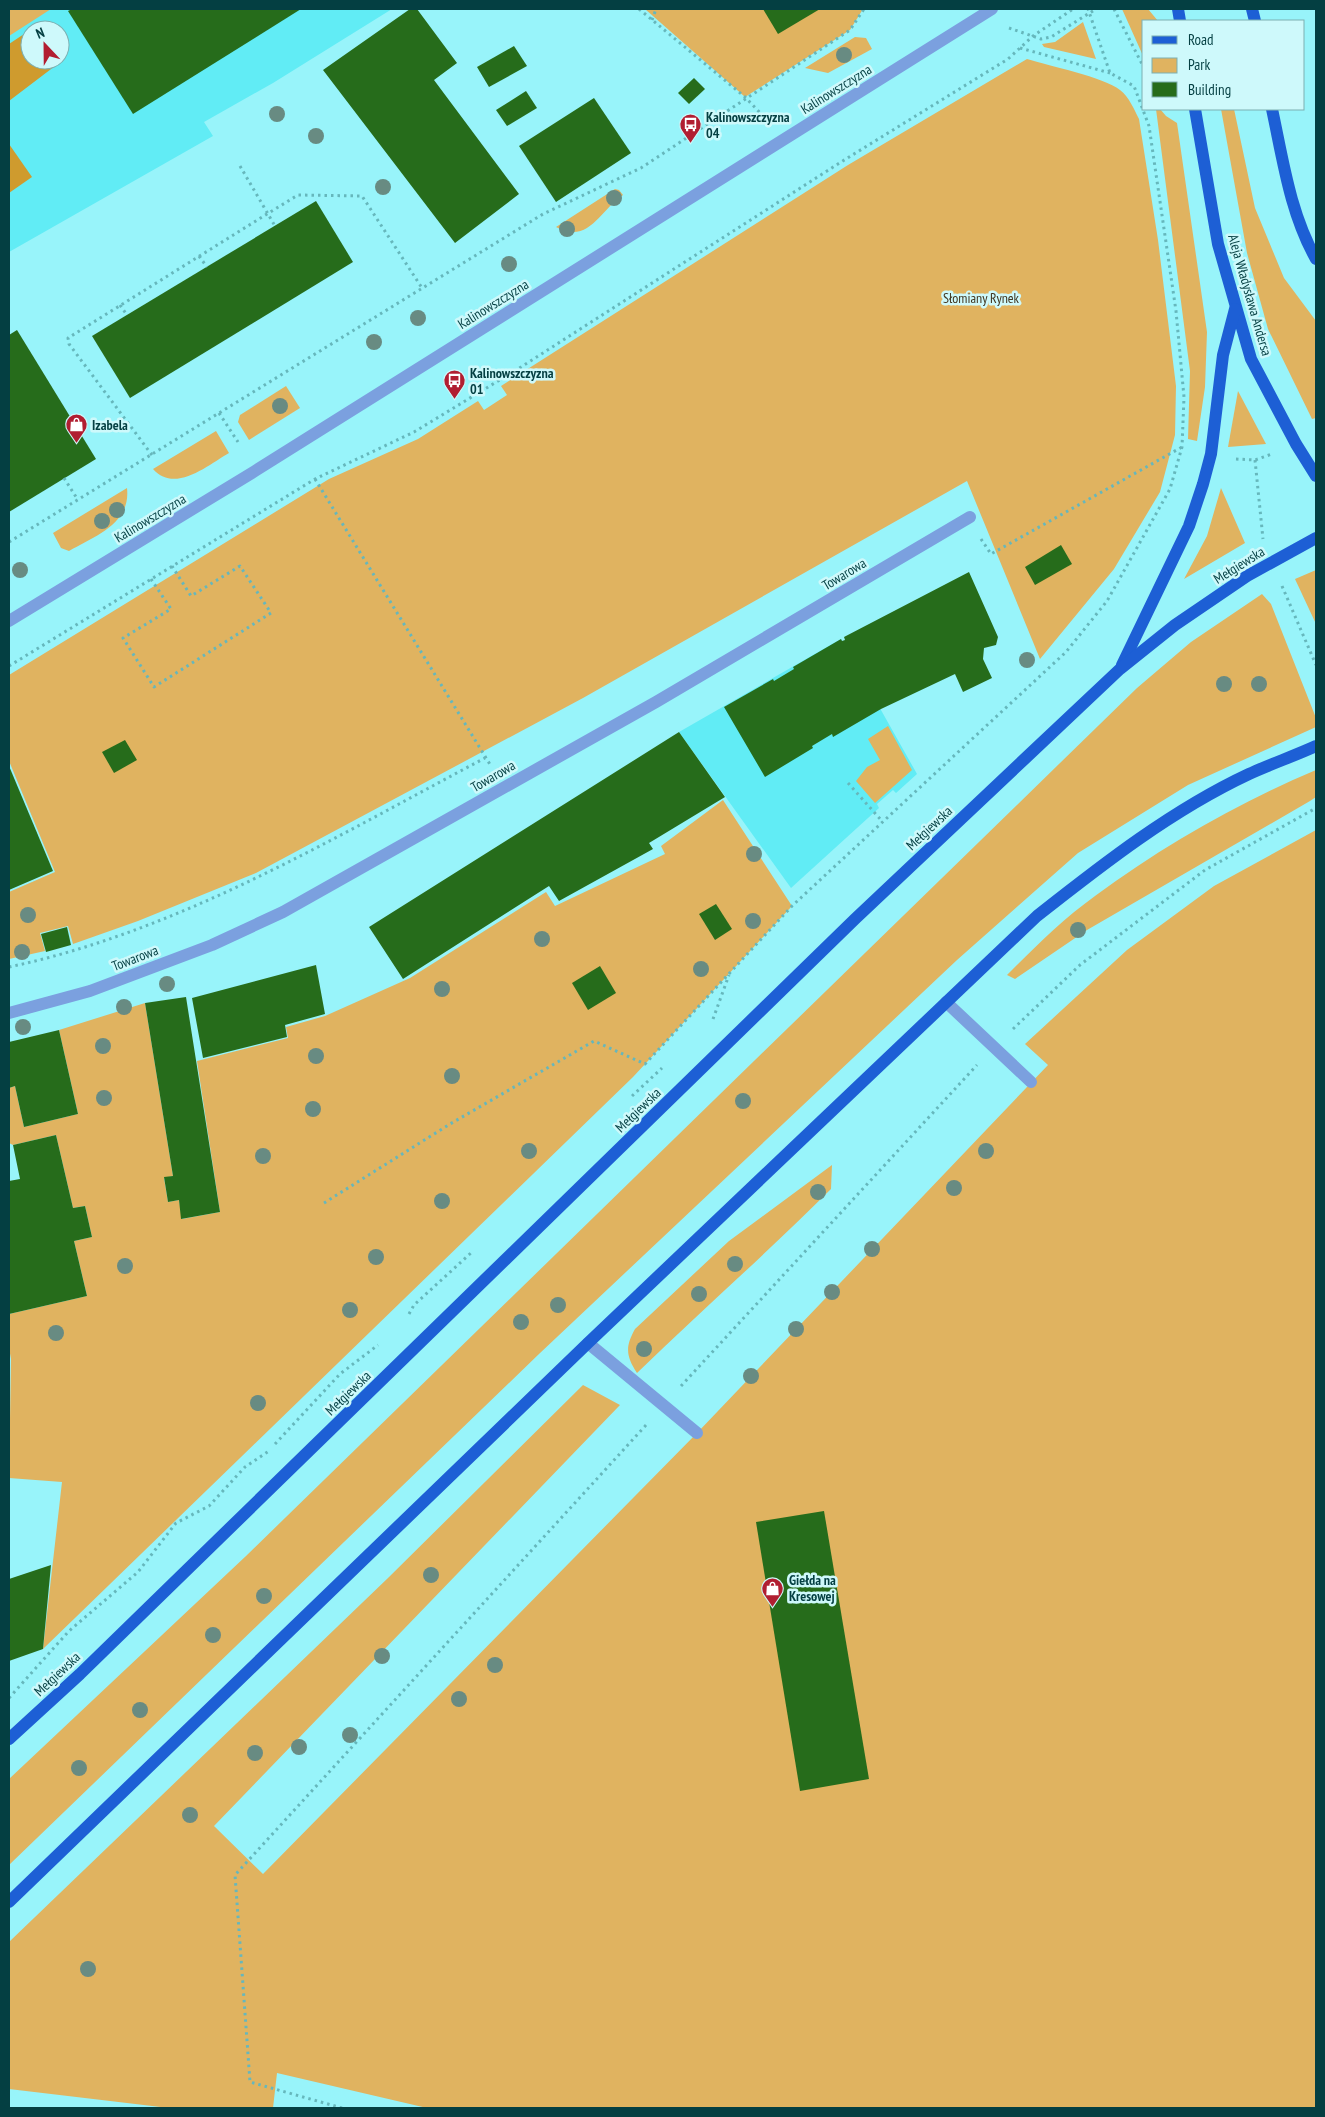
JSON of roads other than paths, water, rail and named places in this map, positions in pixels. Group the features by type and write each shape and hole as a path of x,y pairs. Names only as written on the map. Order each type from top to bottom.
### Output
{"main road":[{"name":"Aleja Władysława Andersa","path":"1195,110 1218,244 1235,309 1255,367 1296,444 1316,476"},
{"path":"1272,110 1291,196 1304,235 1316,259"},
{"path":"1120,668 1189,526 1203,484 1211,454 1223,355 1235,309"},
{"name":"Mełgiewska","path":"9,1739 94,1660 855,919 1120,668 1175,625 1247,576 1316,538"},
{"path":"9,1902 588,1343 1037,916 1116,854 1248,774 1316,746"}],"street":[{"name":"Kalinowszczyzna","path":"9,621 255,471 992,9"},
{"name":"Towarowa","path":"9,1014 90,991 212,945 283,912 656,702 970,517"},
{"path":"946,1002 1031,1082"},
{"path":"588,1343 697,1433"}],"place":[{"name":"Kalinowszczyzna 04","path":"690,144"},
{"name":"Kalinowszczyzna 01","path":"454,400"},
{"name":"Izabela","path":"76,444"},
{"name":"Giełda na Kresowej","path":"773,1607"}],"park label":[{"name":"Słomiany Rynek","path":"981,298"}]}
